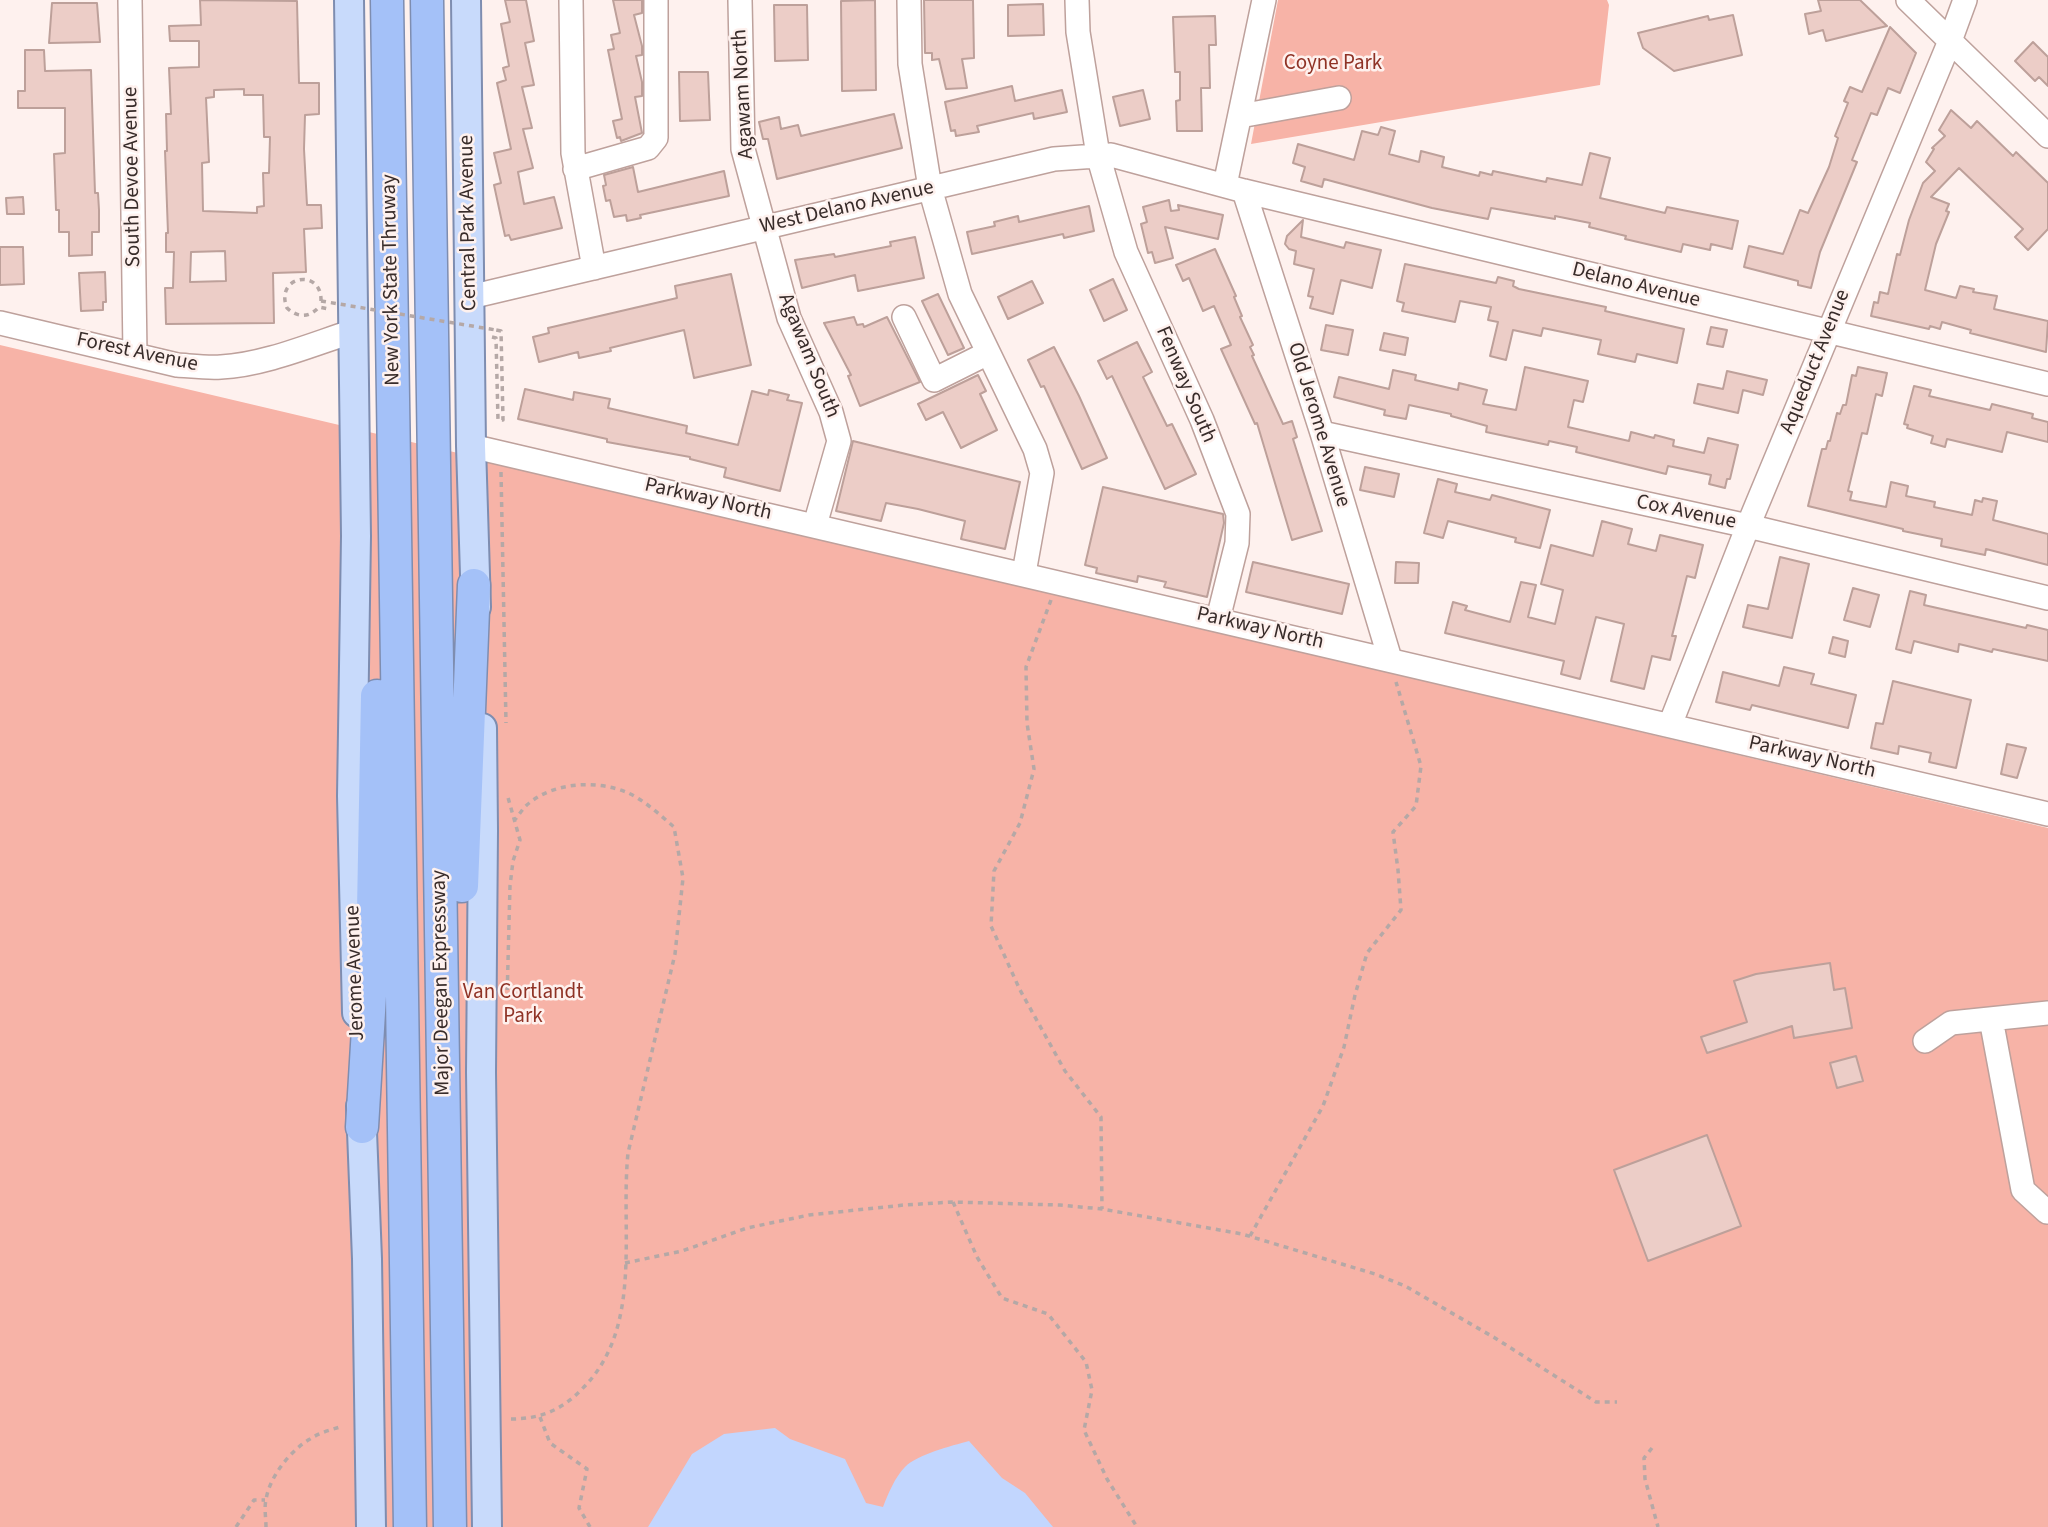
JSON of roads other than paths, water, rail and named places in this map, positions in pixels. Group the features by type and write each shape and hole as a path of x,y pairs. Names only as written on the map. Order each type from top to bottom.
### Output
{"highway":[{"name":"New York State Thruway","path":"387,0 395,560"},
{"name":"New York State Thruway","path":"427,0 434,439"},
{"name":"Major Deegan Expressway","path":"434,439 450,1527"},
{"path":"362,1127 372,963 377,691 395,560"},
{"name":"Major Deegan Expressway","path":"395,560 410,1527"},
{"path":"444,1061 461,931 474,584"}],"main road":[{"path":"349,0 354,331"},
{"name":"Central Park Avenue","path":"466,0 471,446"},
{"name":"Jerome Avenue","path":"354,331 356,596 352,857 362,1127 371,1527"},
{"path":"471,446 482,762 481,1072 487,1527"}],"street":[{"name":"South Devoe Avenue","path":"130,0 135,354"},
{"path":"571,0 575,169 594,268"},
{"path":"575,169 653,145 656,138 656,0"},
{"name":"Agawam North","path":"740,0 743,149 764,228"},
{"path":"909,0 910,64 930,188 960,294 1035,449 1042,473 1024,573"},
{"name":"Fenway South","path":"1077,0 1080,44 1098,155 1126,251 1202,420 1238,514 1237,543 1218,619"},
{"path":"1234,188 1240,116 1264,0"},
{"path":"1908,0 2048,136"},
{"name":"Aqueduct Avenue","path":"1670,725 1748,526 1965,0"},
{"path":"1240,116 1339,98"},
{"name":"West Delano Avenue","path":"470,297 1054,159 1111,155 1234,188"},
{"name":"Delano Avenue","path":"1234,188 2048,384"},
{"name":"Old Jerome Avenue","path":"1234,188 1322,433 1390,659"},
{"name":"Agawam South","path":"764,228 789,318 831,412 839,441 815,525"},
{"path":"904,317 934,380 988,353"},
{"name":"Forest Avenue","path":"0,323 177,365 222,367 252,362 354,331"},
{"name":"Cox Avenue","path":"1322,433 1748,526 2048,598"},
{"name":"Parkway North","path":"471,446 2048,814"},
{"path":"1925,1041 1951,1023 2048,1013"},
{"path":"1991,1020 2023,1191 2047,1212"}],"water":[{"path":"775,1428 790,1439 845,1459 866,1503 883,1507 898,1476 911,1462 935,1451 969,1441 1002,1478 1025,1493 1053,1527 648,1527 692,1454 724,1434"}],"park label":[{"name":"Coyne Park","path":"1333,64"},
{"name":"Van Cortlandt Park","path":"523,1005"}]}
